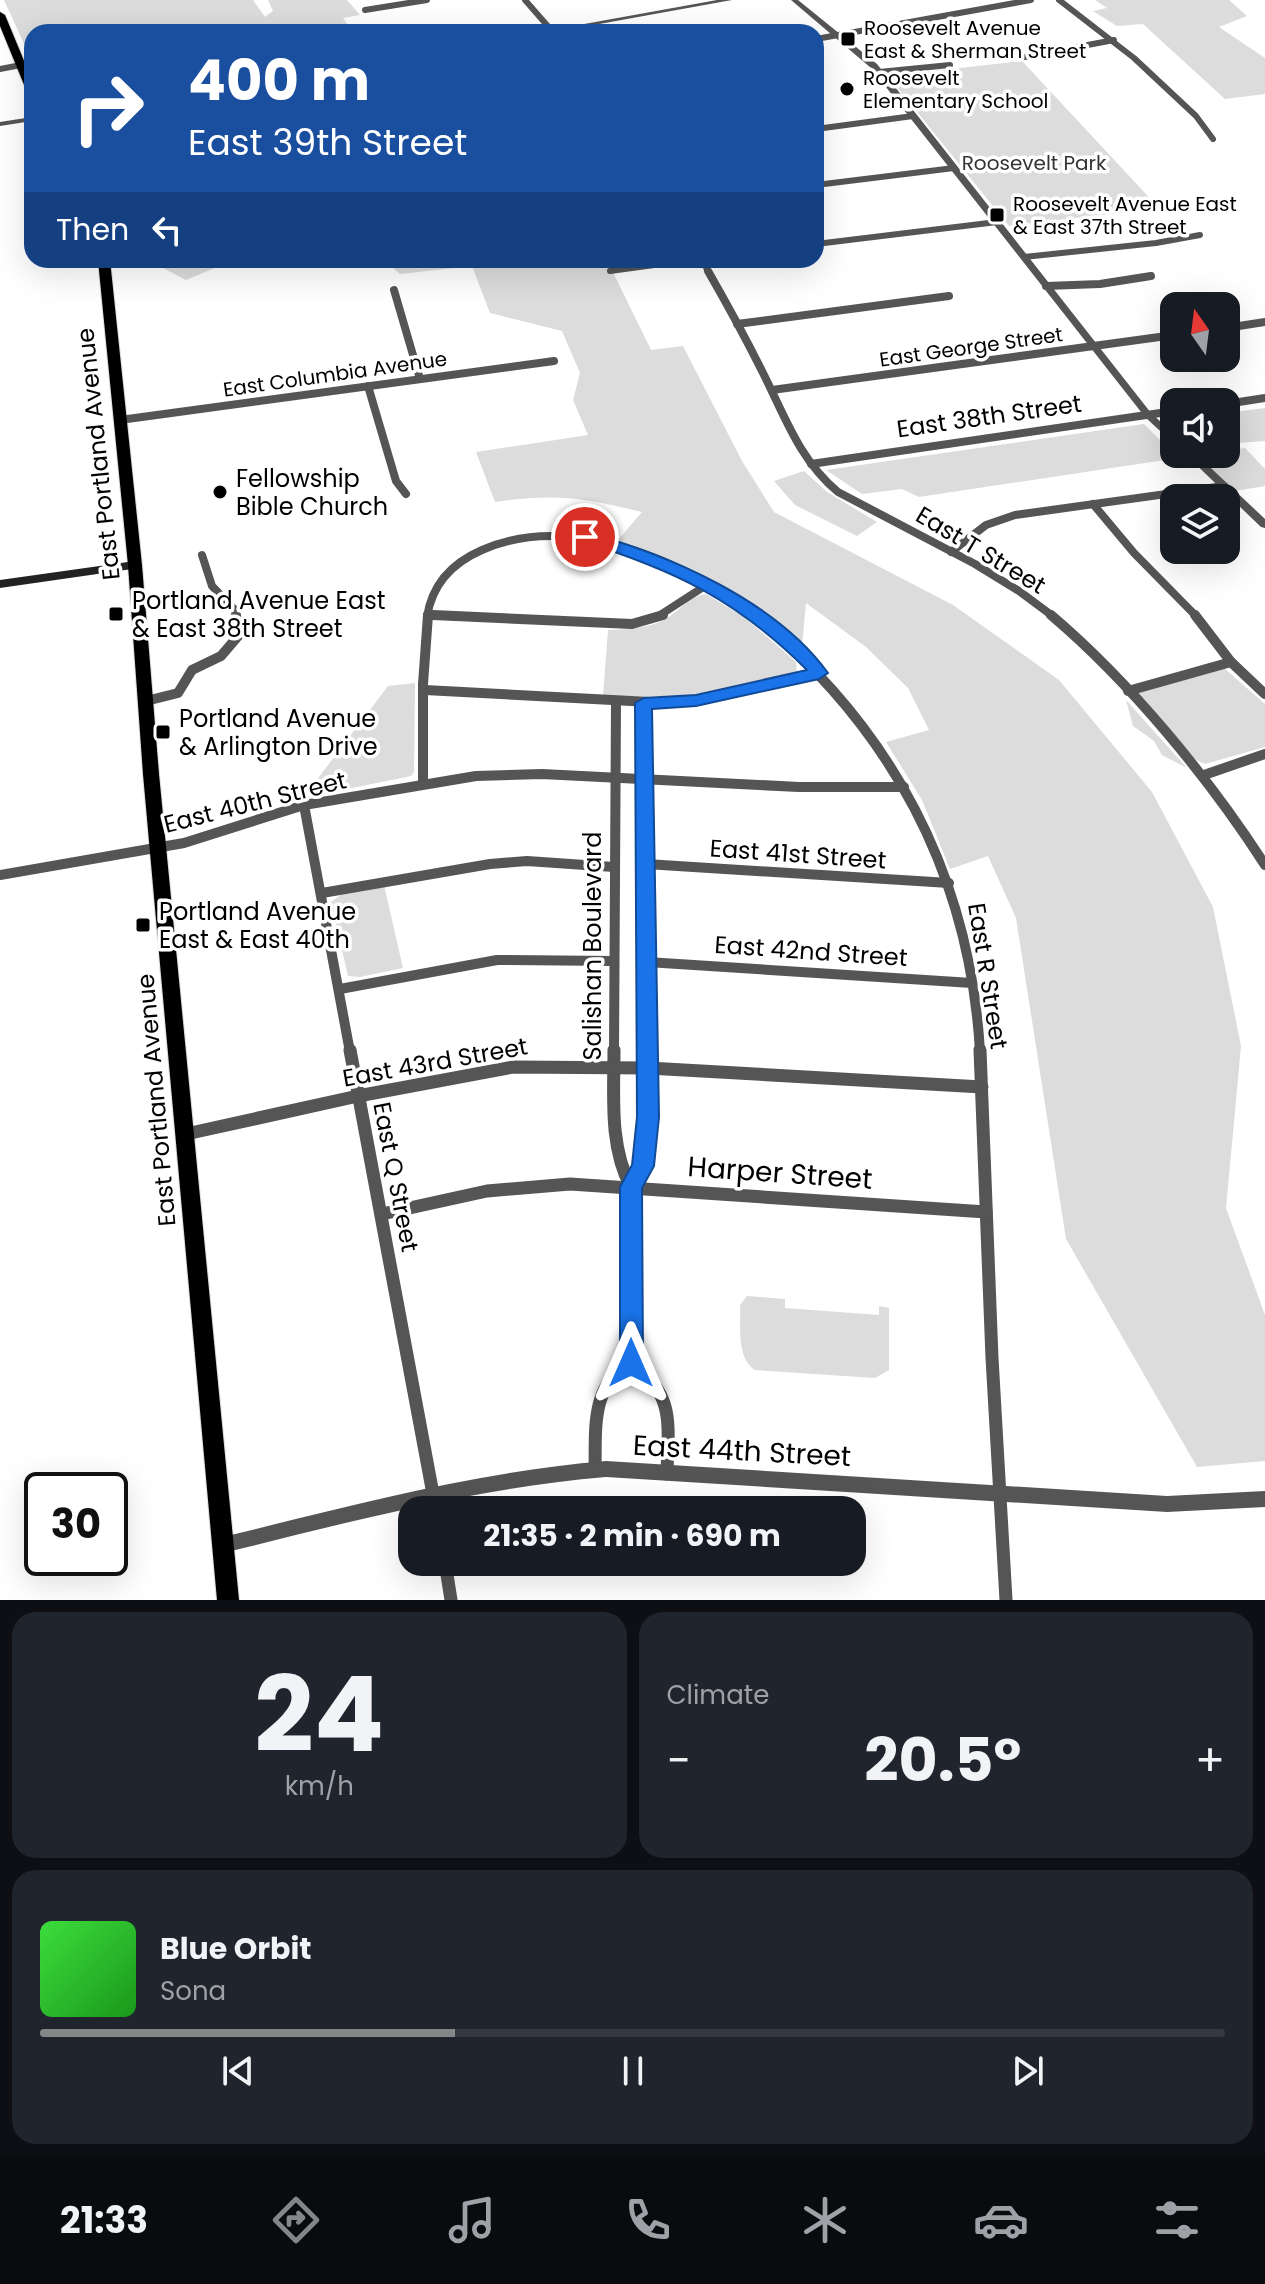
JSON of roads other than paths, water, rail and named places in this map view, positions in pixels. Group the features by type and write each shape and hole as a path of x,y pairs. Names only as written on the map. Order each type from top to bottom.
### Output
{"main road":[{"path":"1,19 24,72"},
{"name":"East Portland Avenue","path":"105,268 135,565 228,1600"},
{"path":"0,584 135,565"}],"street":[{"path":"365,10 427,0"},
{"path":"525,0 543,24"},
{"path":"594,24 729,0"},
{"path":"794,0 823,24"},
{"path":"824,37 1031,0"},
{"path":"1059,0 1114,40 1189,109 1213,139"},
{"path":"824,25 879,72 1093,346 1160,426"},
{"path":"1019,58 1114,40"},
{"path":"0,69 21,65"},
{"path":"879,72 950,65"},
{"path":"824,128 913,116"},
{"path":"0,124 24,120"},
{"path":"824,184 954,168"},
{"path":"824,243 997,222"},
{"path":"1024,257 1156,243 1200,235"},
{"path":"610,271 632,268"},
{"name":"East T Street","path":"706,268 772,390 784,421 811,464 838,492 1020,592 1096,657 1204,775 1265,865"},
{"path":"1046,286 1100,284 1151,276"},
{"path":"394,290 420,379"},
{"path":"737,324 949,296"},
{"path":"1240,326 1265,322"},
{"name":"East George Street","path":"772,390 1160,337"},
{"name":"East Columbia Avenue","path":"120,420 554,361"},
{"path":"368,386 396,481 406,494"},
{"path":"1240,402 1265,398"},
{"name":"East 38th Street","path":"811,464 1160,413"},
{"path":"1205,468 1222,484"},
{"path":"951,552 973,532 1000,519 1160,495"},
{"path":"1240,501 1265,525"},
{"path":"1093,504 1134,553 1192,611 1231,662 1265,694"},
{"name":"East R Street","path":"427,615 430,598 439,582 467,557 500,543 537,535 585,537 612,544 708,584 762,619 819,673 870,732 904,787 949,883 963,932 972,983 982,1087 1006,1600"},
{"path":"146,701 178,693 192,670 221,656 239,635 235,610 212,586 202,555"},
{"path":"423,784 427,615 632,624 662,616 708,584"},
{"path":"1128,691 1231,662"},
{"path":"425,690 616,702 696,701 819,673"},
{"name":"Salishan Boulevard","path":"616,702 613,1067 617,1145 621,1168 631,1187 631,1363"},
{"name":"Salishan Boulevard","path":"631,1187 643,1166 647,1131 644,703"},
{"path":"1204,775 1265,754"},
{"name":"East 40th Street","path":"0,875 213,836 304,805 423,784 508,774 799,787 904,787"},
{"name":"East Q Street","path":"304,805 433,1496"},
{"path":"322,893 490,864 527,861 614,867"},
{"name":"East 41st Street","path":"646,864 949,883"},
{"path":"340,989 497,960 614,961"},
{"name":"East 42nd Street","path":"647,962 972,983"},
{"name":"East 43rd Street","path":"186,1134 358,1096 513,1067 648,1068 982,1087"},
{"name":"Harper Street","path":"382,1214 487,1191 570,1184 986,1212"},
{"path":"595,1470 598,1406 603,1385 614,1372 631,1363 654,1380 667,1402 667,1474"},
{"name":"East 44th Street","path":"459,1496 557,1472 595,1470 789,1479 999,1496 1167,1504 1265,1499"},
{"name":"East 44th Street","path":"223,1545 398,1509"},
{"path":"447,1576 451,1600"}],"place":[{"name":"Roosevelt Avenue East & Sherman Street","path":"848,39"},
{"name":"Roosevelt Elementary School","path":"847,89"},
{"name":"Roosevelt Avenue East & East 37th Street","path":"997,215"},
{"name":"Fellowship Bible Church","path":"220,492"},
{"name":"Portland Avenue East & East 38th Street","path":"116,614"},
{"name":"Portland Avenue & Arlington Drive","path":"163,732"},
{"name":"Portland Avenue East & East 40th","path":"143,925"}],"park label":[{"name":"Roosevelt Park","path":"1034,163"}]}
